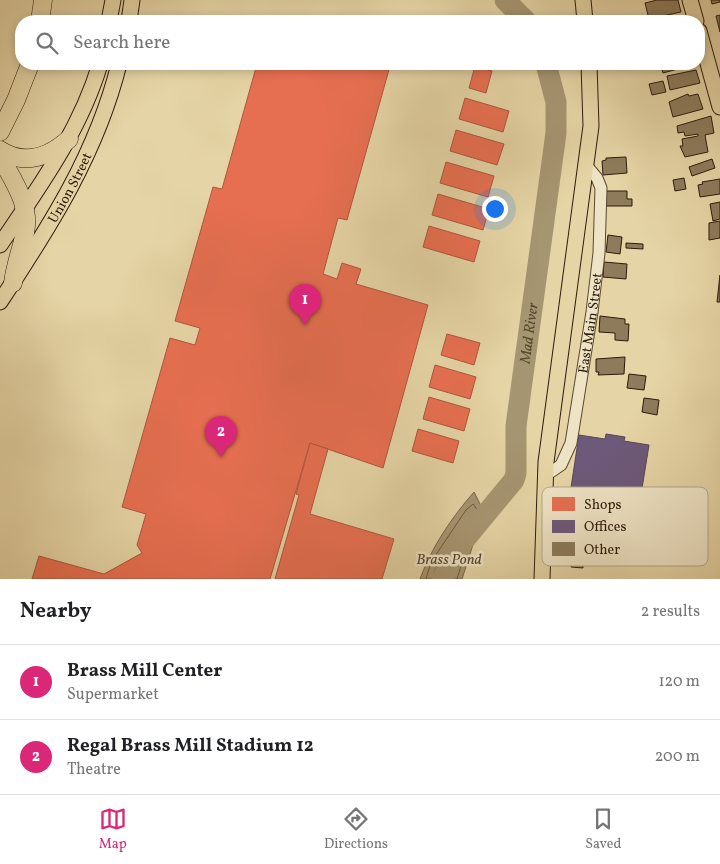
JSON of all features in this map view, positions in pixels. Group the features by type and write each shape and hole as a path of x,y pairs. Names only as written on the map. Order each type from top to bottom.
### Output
{"highway":[{"path":"41,15 43,0"},
{"path":"3,127 27,70"},
{"path":"0,150 18,158 40,157 52,153 69,139"},
{"path":"0,156 20,192 25,207 25,233 13,283"}],"main road":[{"path":"110,15 112,0"},
{"path":"129,15 132,0"},
{"path":"583,0 584,15"},
{"path":"690,0 694,15"},
{"path":"705,53 720,107"},
{"name":"Union Street","path":"0,245 69,139 89,98 98,70"},
{"name":"Union Street","path":"0,302 56,217 83,166 105,113 118,70"},
{"name":"East Main Street","path":"545,487 586,165 592,106 589,70"},
{"name":"East Main Street","path":"542,566 542,579"}],"street":[{"name":"East Main Street","path":"545,476 560,465 571,443 592,312 599,254 601,188 598,178 586,165"}],"water":[{"name":"Brass Pond","path":"474,492 481,506 490,515 477,532 462,579 420,579 443,533"}],"building: Shops":[{"path":"255,70 389,70 347,220 338,218 323,274 337,279 342,263 361,269 356,284 428,305 383,468 310,443 270,579 32,579 39,556 104,574 142,553 137,545 146,514 122,507 170,338 195,345 200,328 175,321 213,187 222,189"},
{"path":"474,70 492,71 486,93 469,88"},
{"path":"465,98 509,111 503,132 459,119"},
{"path":"456,130 504,144 497,165 450,151"},
{"path":"446,162 494,176 488,197 440,183"},
{"path":"438,194 489,209 483,230 432,215"},
{"path":"429,226 480,241 474,262 423,247"},
{"path":"447,334 480,343 474,365 441,355"},
{"path":"435,365 476,377 470,399 429,387"},
{"path":"429,397 470,409 464,431 423,419"},
{"path":"418,429 459,441 453,463 412,451"},
{"path":"310,443 328,449 310,514 394,539 382,579 275,579 299,495 296,494"}],"building: Offices":[{"path":"606,434 625,437 624,441 649,445 642,487 571,487 579,435 605,439"}],"building: Other":[{"path":"657,0 678,0 681,12 667,15 648,15 645,3"},
{"path":"711,0 720,0 720,2 712,4"},
{"path":"720,15 720,32 716,16"},
{"path":"662,70 674,70 663,73"},
{"path":"696,70 700,83 670,90 667,76"},
{"path":"663,81 666,92 652,95 649,84"},
{"path":"688,94 689,96 698,94 703,109 673,117 669,102"},
{"path":"711,116 714,133 705,135 708,152 685,157 680,146 683,146 682,139 698,136 698,134 685,136 684,132 678,133 677,126"},
{"path":"626,157 627,173 603,175 602,161 606,160 606,158"},
{"path":"712,159 715,168 692,176 689,167"},
{"path":"684,178 686,189 675,191 673,180"},
{"path":"720,179 720,194 700,197 698,185 703,184 702,182"},
{"path":"606,191 627,191 627,199 632,199 632,206 606,206"},
{"path":"720,202 720,219 713,221 710,204"},
{"path":"720,221 720,238 709,240 709,223"},
{"path":"608,235 622,237 620,254 606,252"},
{"path":"626,243 643,244 643,249 626,248"},
{"path":"604,262 627,264 626,279 603,277"},
{"path":"720,275 720,302 717,302"},
{"path":"600,316 625,319 625,324 629,324 628,341 615,340 615,333 599,332"},
{"path":"625,357 624,374 598,375 599,372 596,372 596,359"},
{"path":"629,374 646,376 644,390 627,388"},
{"path":"644,398 659,400 657,415 642,412"},
{"path":"583,566 583,568 571,567"}],"waterway":[{"name":"Mad River","path":"505,0 520,15"},
{"name":"Mad River","path":"442,579 461,544 514,480 516,473 516,426 556,133 556,102 548,70"}],"place":[{"name":"Brass Mill Center","path":"305,325"},
{"name":"Regal Brass Mill Stadium 12","path":"221,457"}]}
